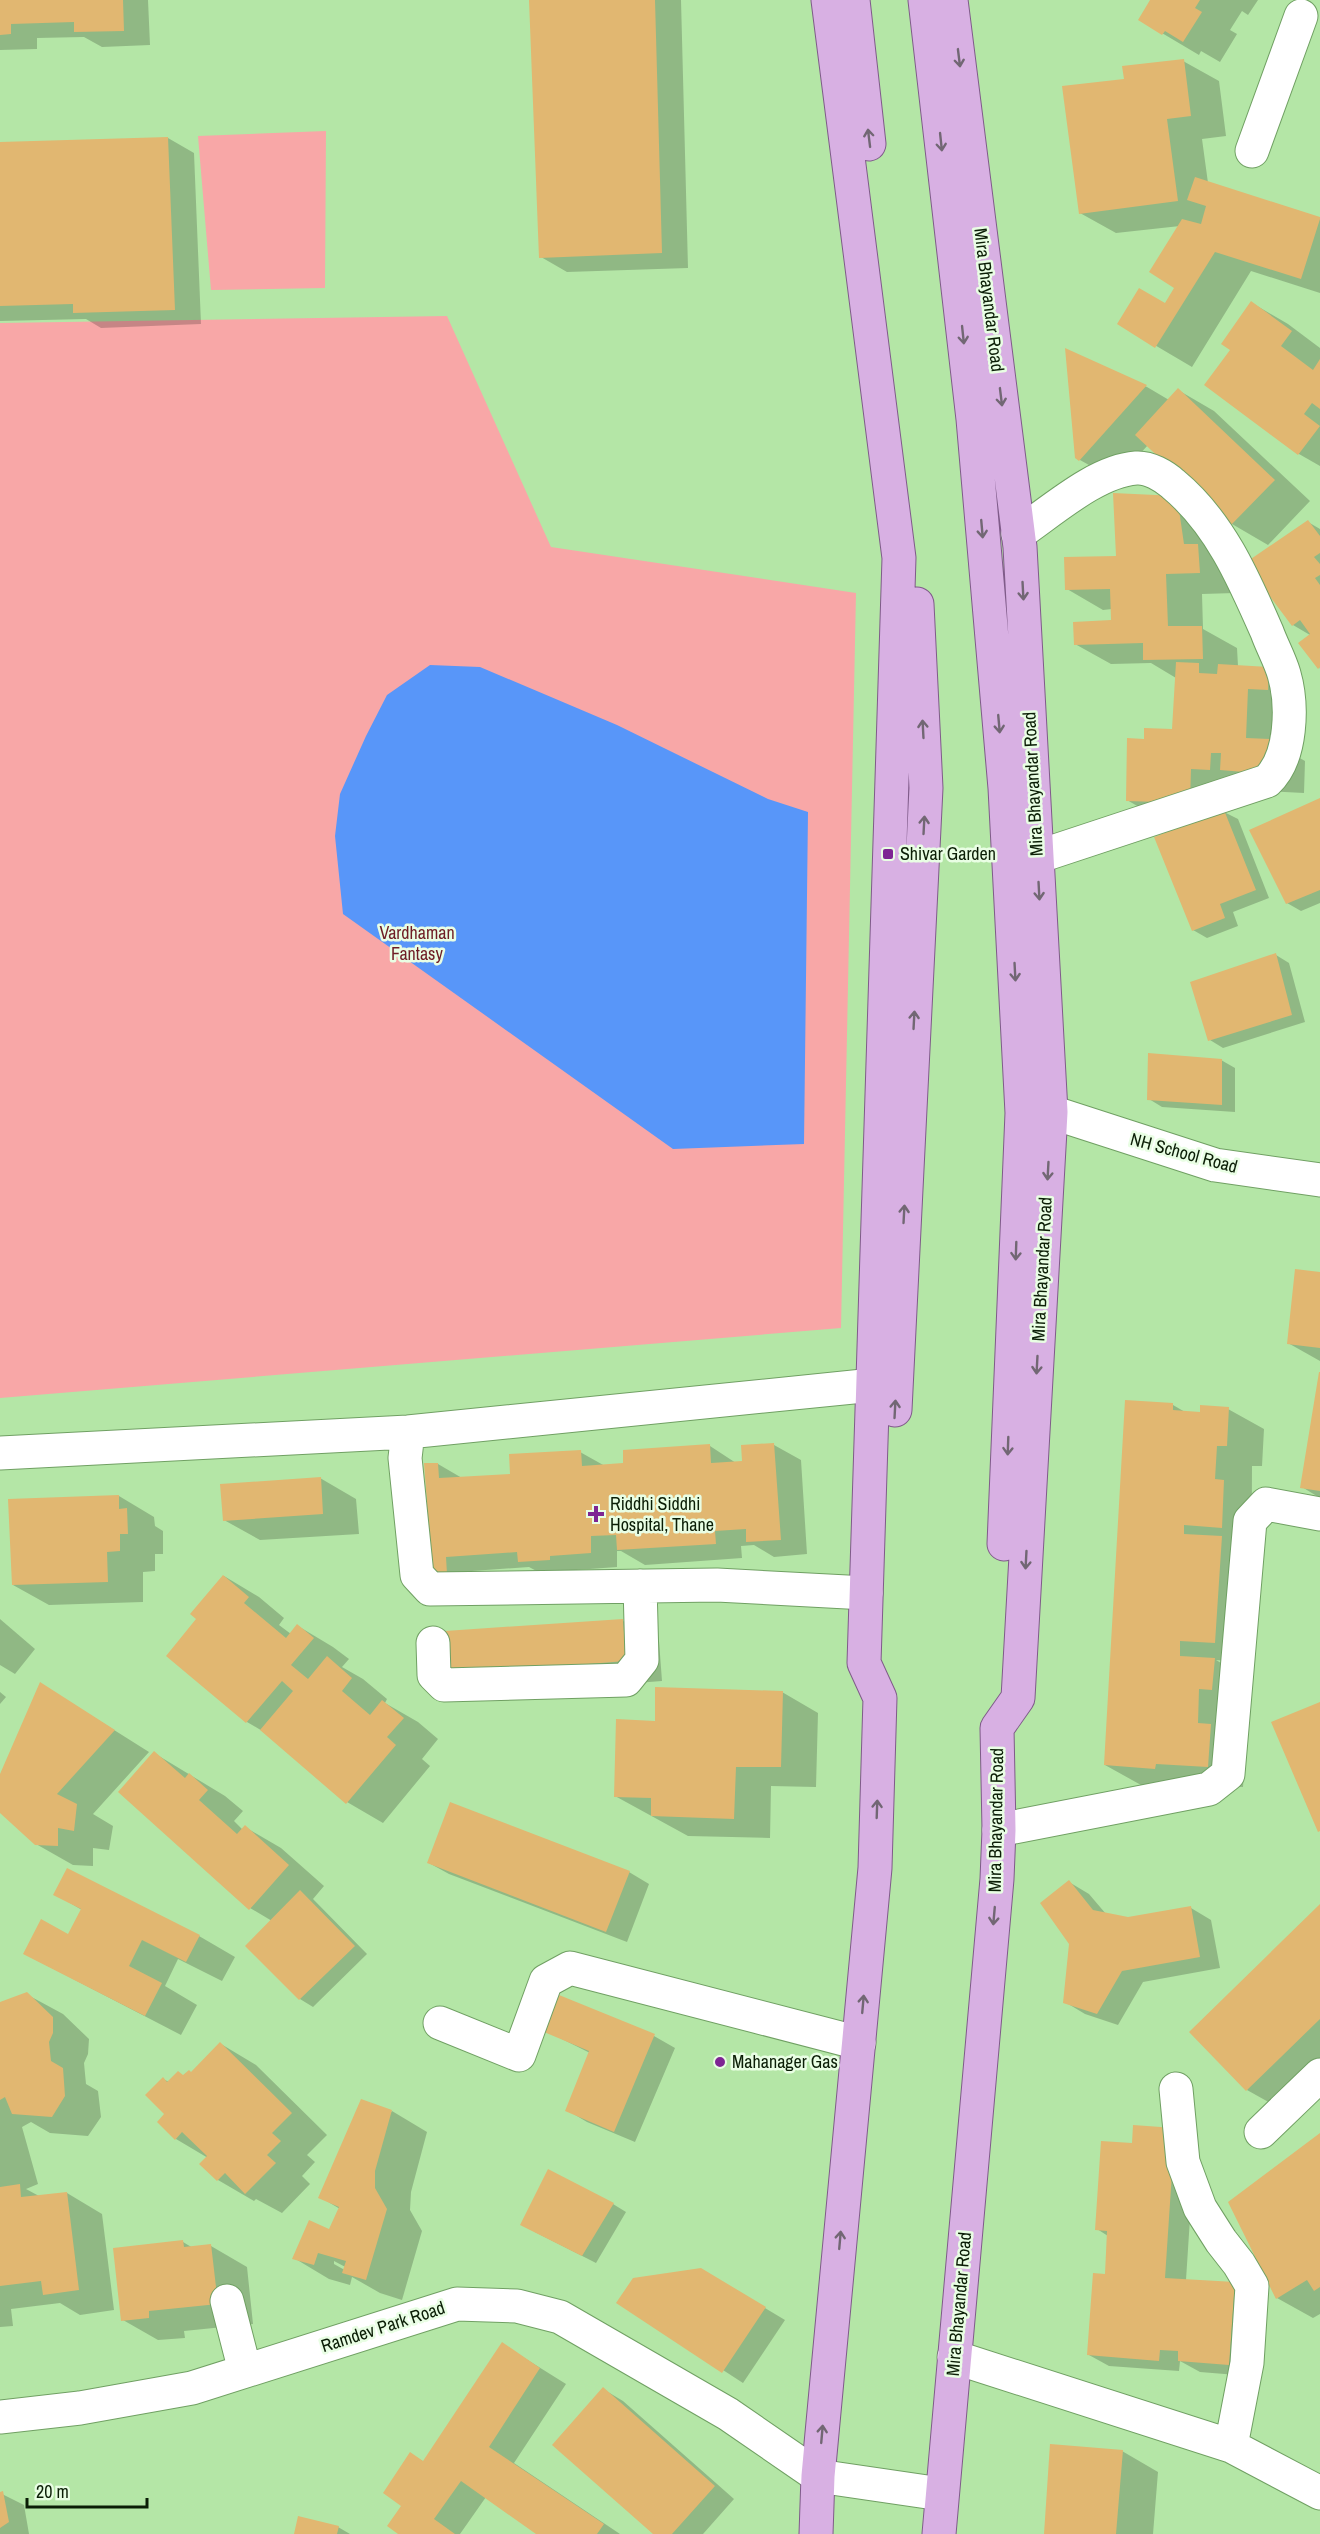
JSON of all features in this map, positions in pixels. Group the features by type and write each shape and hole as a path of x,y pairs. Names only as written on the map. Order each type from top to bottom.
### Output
{"main road":[{"path":"828,0 899,558 864,1663 880,1698"},
{"path":"816,2534 818,2476 875,1868 880,1698 926,788 913,520 853,0"},
{"path":"925,0 973,419 1005,788 1022,1113 996,1728"},
{"name":"Mira Bhayandar Road","path":"939,2534 999,1830 996,1728 1018,1698 1051,1112 1018,534 951,0"}],"street":[{"path":"1252,151 1307,15"},
{"path":"1018,534 1098,479 1138,467 1162,475 1194,501 1215,528 1249,591 1284,674 1290,729 1277,772 1268,781 1037,857"},
{"name":"NH School Road","path":"1051,1112 1215,1165 1320,1180"},
{"path":"0,1453 408,1432 873,1385"},
{"path":"408,1432 405,1458 417,1575 430,1589 717,1585 866,1593"},
{"path":"999,1830 1209,1789 1228,1774 1250,1521 1266,1504 1320,1514"},
{"path":"433,1643 434,1675 444,1685 626,1680 642,1660 640,1586"},
{"path":"440,2024 519,2055 546,1981 570,1968 859,2043"},
{"path":"1261,2132 1320,2075"},
{"path":"1176,2089 1182,2162 1200,2208 1252,2286 1248,2363 1231,2446"},
{"path":"227,2301 245,2372"},
{"name":"Ramdev Park Road","path":"0,2417 80,2408 192,2388 457,2304 517,2306 560,2317 728,2414 818,2476 941,2494"},
{"path":"954,2357 1231,2446 1320,2493"}],"green space":[{"path":"326,131 325,288 211,290 198,136"},
{"name":"Vardhaman Fantasy","path":"447,316 551,547 856,593 841,1328 0,1398 0,323"}],"water":[{"path":"430,665 480,667 617,725 768,799 808,812 804,1144 673,1149 343,914 335,836 340,794 387,695"}],"building":[{"path":"0,0 123,0 124,31 74,32 74,22 11,24 11,34 0,35"},
{"path":"529,0 655,0 662,253 539,258"},
{"path":"1150,0 1200,0 1195,8 1202,12 1183,42 1165,31 1162,35 1138,20"},
{"path":"1184,59 1191,116 1167,119 1178,201 1079,214 1062,86 1124,79 1122,66"},
{"path":"168,137 175,310 73,313 73,304 0,306 0,142"},
{"path":"1195,177 1320,217 1320,219 1301,279 1215,252 1155,348 1117,324 1139,288 1165,303 1174,288 1149,272 1182,219 1201,224 1206,206 1187,200"},
{"path":"1251,301 1292,331 1281,346 1313,370 1320,359 1320,409 1312,403 1304,414 1320,426 1298,455 1204,385 1230,350 1221,344"},
{"path":"1065,348 1147,385 1079,461 1075,458"},
{"path":"1178,388 1275,480 1231,525 1135,435"},
{"path":"1113,493 1177,496 1184,544 1198,544 1200,573 1166,574 1168,626 1202,626 1203,659 1143,660 1143,643 1074,645 1073,622 1111,620 1110,589 1065,590 1064,557 1116,556"},
{"path":"1308,520 1320,536 1320,553 1314,557 1320,564 1320,575 1315,578 1320,585 1320,667 1318,669 1298,643 1310,634 1300,620 1292,626 1245,563"},
{"path":"1176,662 1199,663 1199,673 1217,674 1218,664 1269,667 1268,690 1248,689 1246,738 1270,739 1268,774 1220,770 1221,753 1211,753 1210,770 1191,769 1190,803 1126,801 1127,738 1144,739 1144,728 1172,729"},
{"path":"1320,798 1320,890 1286,904 1249,830"},
{"path":"1224,810 1256,890 1220,904 1225,918 1192,931 1154,837"},
{"path":"1276,953 1292,1015 1208,1041 1190,982"},
{"path":"1148,1053 1222,1059 1222,1105 1147,1100"},
{"path":"1295,1269 1320,1272 1320,1348 1287,1344"},
{"path":"1320,1372 1320,1491 1300,1488"},
{"path":"1125,1400 1173,1403 1173,1410 1200,1412 1200,1405 1229,1407 1227,1446 1217,1446 1215,1479 1224,1480 1222,1528 1184,1525 1184,1534 1222,1536 1215,1643 1180,1641 1180,1656 1215,1658 1212,1690 1199,1689 1198,1723 1211,1724 1208,1767 1156,1764 1155,1769 1104,1765"},
{"name":"Riddhi Siddhi Hospital, Thane","path":"774,1443 781,1540 746,1542 746,1529 715,1531 716,1544 617,1550 616,1535 591,1536 591,1553 550,1556 550,1560 518,1562 517,1552 446,1557 447,1574 427,1575 411,1504 427,1503 424,1463 438,1463 439,1478 510,1474 509,1454 581,1450 582,1466 623,1463 623,1450 710,1444 711,1463 742,1461 741,1445"},
{"path":"321,1477 323,1514 223,1521 220,1484"},
{"path":"119,1495 119,1509 127,1508 128,1534 120,1534 120,1551 107,1552 108,1582 12,1585 8,1499"},
{"path":"223,1575 249,1597 244,1603 286,1638 297,1624 314,1638 291,1665 308,1679 327,1656 352,1678 342,1691 370,1715 382,1700 404,1718 387,1737 396,1745 346,1804 260,1730 293,1691 282,1681 246,1723 166,1656 196,1619 190,1614"},
{"path":"623,1619 626,1661 446,1675 445,1631"},
{"path":"40,1682 115,1730 57,1794 77,1804 74,1831 58,1828 58,1846 35,1845 0,1813 0,1774"},
{"path":"655,1687 783,1691 781,1767 736,1767 734,1819 651,1816 651,1798 614,1797 616,1719 655,1721"},
{"path":"1320,1702 1320,1831 1318,1832 1271,1722"},
{"path":"154,1751 185,1778 189,1773 208,1790 199,1800 237,1834 245,1825 289,1865 249,1910 118,1792"},
{"path":"450,1802 630,1871 606,1932 427,1863"},
{"path":"67,1868 200,1935 186,1962 142,1940 129,1966 162,1983 145,2016 23,1954 41,1919 68,1934 81,1909 53,1895"},
{"path":"1069,1880 1093,1910 1128,1917 1191,1906 1200,1957 1122,1971 1097,2014 1063,2003 1069,1944 1040,1903"},
{"path":"300,1890 355,1946 299,2000 245,1946"},
{"path":"1320,1904 1320,2019 1246,2091 1189,2032"},
{"path":"27,1992 53,2017 53,2033 49,2042 51,2061 63,2068 65,2096 52,2117 12,2114 5,2097 0,2100 0,2002"},
{"path":"559,1995 655,2034 614,2132 565,2111 589,2051 544,2032"},
{"path":"220,2042 292,2113 272,2133 281,2141 267,2155 276,2163 245,2194 225,2173 217,2181 199,2164 207,2156 182,2132 175,2140 157,2122 164,2114 145,2095 163,2077 167,2082 178,2071 183,2075 189,2070 191,2072"},
{"path":"361,2099 392,2110 375,2171 375,2188 387,2209 366,2280 342,2273 346,2261 318,2253 314,2265 292,2259 309,2220 329,2229 339,2207 318,2198"},
{"path":"1133,2125 1175,2128 1165,2278 1235,2282 1229,2365 1178,2361 1178,2351 1160,2350 1159,2361 1087,2355 1093,2273 1105,2274 1107,2231 1095,2230 1101,2141 1132,2143"},
{"path":"1320,2133 1320,2287 1314,2291 1307,2280 1276,2299 1228,2202"},
{"path":"548,2169 614,2203 582,2256 520,2225"},
{"path":"20,2184 21,2197 67,2192 79,2290 43,2295 41,2281 0,2286 0,2187"},
{"path":"183,2240 184,2247 211,2244 218,2304 149,2311 149,2318 121,2321 113,2248"},
{"path":"701,2268 766,2307 722,2373 616,2303 633,2278"},
{"path":"502,2342 540,2368 489,2447 604,2524 597,2534 536,2534 461,2481 434,2519 455,2534 398,2534 387,2526 401,2506 383,2493 410,2452 423,2461"},
{"path":"603,2387 715,2486 672,2534 653,2534 552,2445"},
{"path":"1050,2444 1123,2450 1116,2534 1044,2534"},
{"path":"3,2491 9,2522 0,2528 0,2492"},
{"path":"298,2516 339,2526 337,2534 294,2534"}],"place":[{"name":"Shivar Garden","path":"888,854"},
{"name":"Riddhi Siddhi Hospital, Thane","path":"596,1514"},
{"name":"Mahanager Gas","path":"720,2062"}]}
